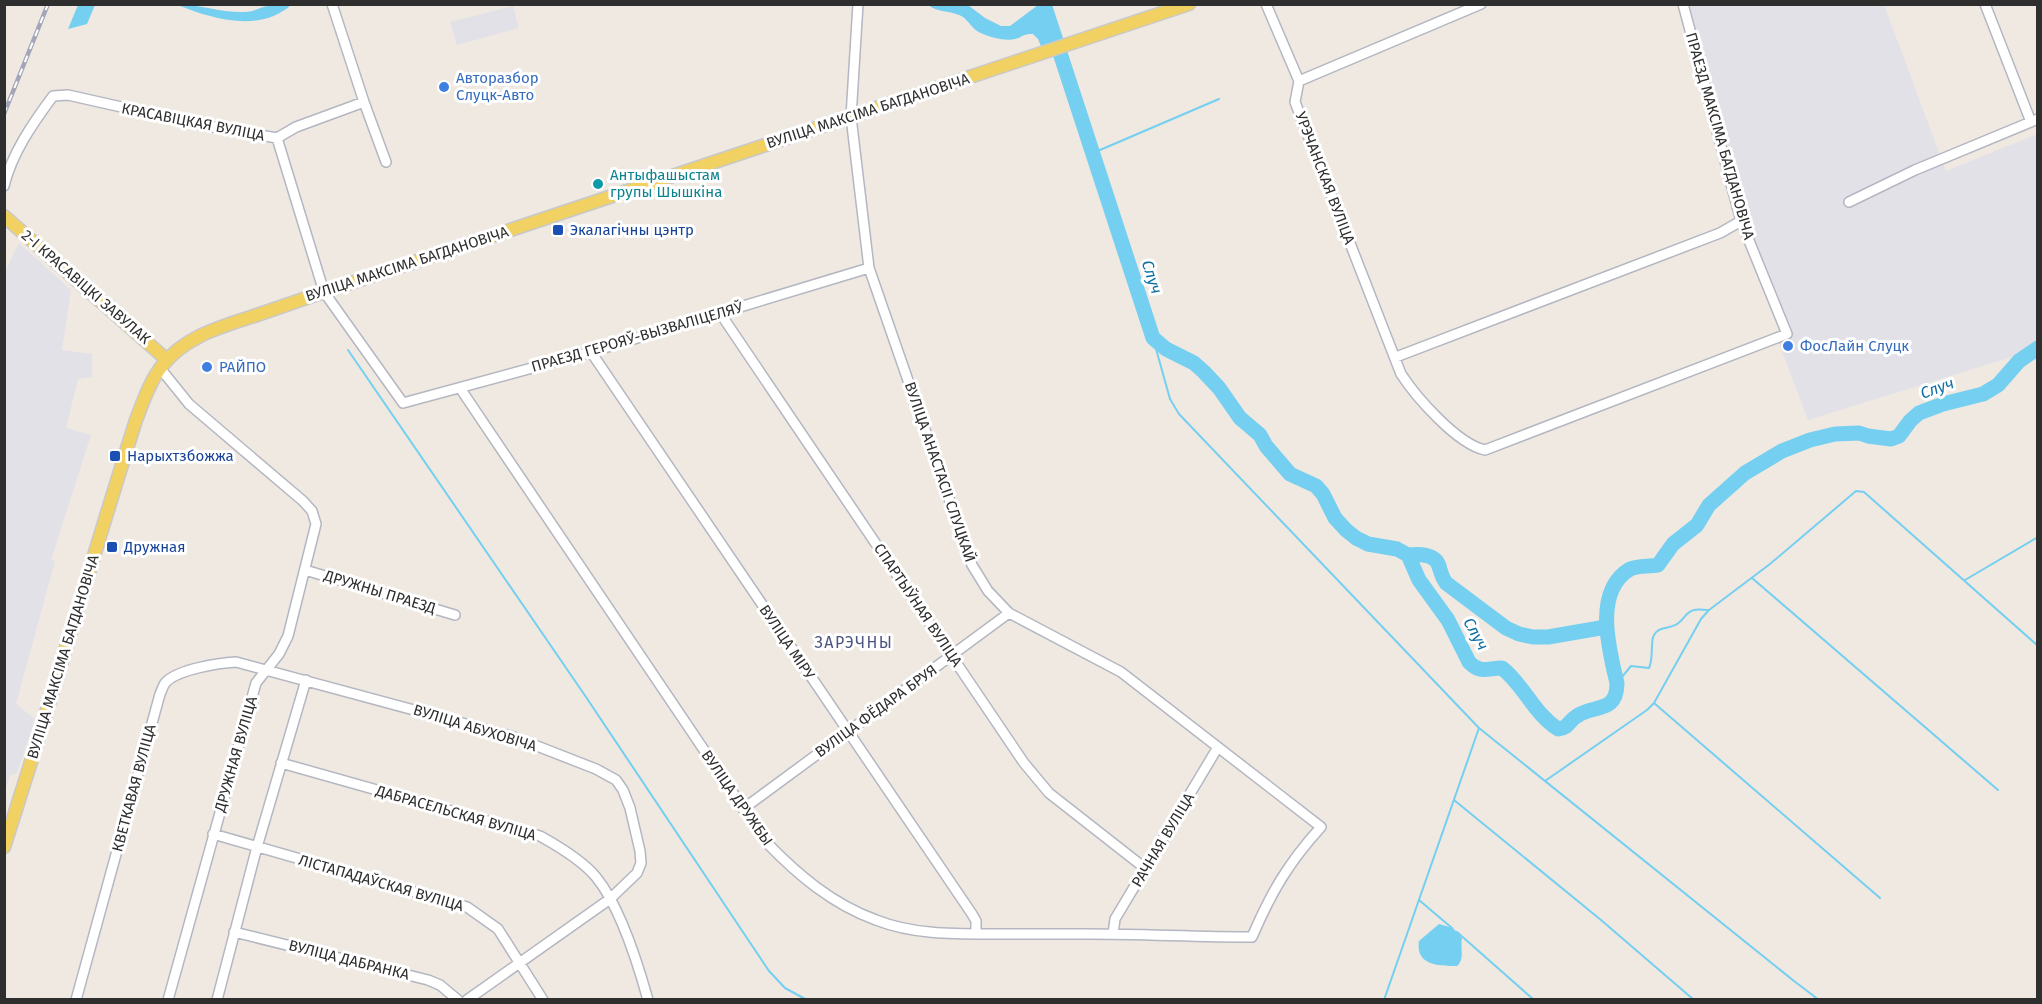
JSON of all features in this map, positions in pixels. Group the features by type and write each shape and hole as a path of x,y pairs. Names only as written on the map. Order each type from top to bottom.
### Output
{"main road":[{"name":"ВУЛІЦА МАКСІМА БАГДАНОВІЧА","path":"1143,21 1162,4"},
{"name":"ВУЛІЦА МАКСІМА БАГДАНОВІЧА","path":"4,847 136,420 145,397 163,364 188,343 210,331 324,292 1190,4"},
{"name":"2-І КРАСАВІЦКІ ЗАВУЛАК","path":"4,216 163,364"}],"street":[{"path":"332,4 386,162"},
{"name":"ВУЛІЦА АНАСТАСІІ СЛУЦКАЙ","path":"858,4 851,117 869,268 972,565 987,591 1009,613 1121,672 1321,827 1305,844 1280,878 1252,937"},
{"path":"1266,4 1299,81 1481,4"},
{"name":"ПРАЕЗД МАКСІМА БАГДАНОВІЧА","path":"1683,4 1741,221 1787,334"},
{"path":"1849,202 1915,170 2034,121 1985,4"},
{"name":"УРЭЧАНСКАЯ ВУЛІЦА","path":"1299,81 1295,102 1401,374 1412,390 1468,444 1485,450 1787,334"},
{"name":"КРАСАВІЦКАЯ ВУЛІЦА","path":"4,186 30,126 54,96 58,95 68,95 197,124 277,138 324,292 403,403"},
{"path":"277,138 296,127 364,102"},
{"path":"1396,357 1720,233 1741,221"},
{"name":"ПРАЕЗД ГЕРОЯЎ-ВЫЗВАЛІЦЕЛЯЎ","path":"403,403 591,352 869,268"},
{"name":"СПАРТЫЎНАЯ ВУЛІЦА","path":"720,314 1023,763 1049,793 1146,869"},
{"name":"ВУЛІЦА МІРУ","path":"591,352 976,921 976,934"},
{"name":"ДРУЖНАЯ ВУЛІЦА","path":"163,364 189,404 303,501 312,511 316,524 288,636 269,669 256,682 168,999"},
{"name":"ВУЛІЦА ДРУЖБЫ","path":"460,388 766,842 789,866 819,891 846,908 876,921 909,930 943,934 1252,937"},
{"name":"ДРУЖНЫ ПРАЕЗД","path":"305,570 455,615"},
{"name":"ВУЛІЦА ФЁДАРА БРУЯ","path":"743,808 1009,613"},
{"name":"КВЕТКАВАЯ ВУЛІЦА","path":"76,999 165,682 176,675 217,663 236,662 269,669"},
{"name":"ВУЛІЦА АБУХОВІЧА","path":"269,669 514,736 596,769 616,780 630,808 641,863 637,873 610,899"},
{"path":"217,999 257,847 306,680"},
{"name":"РАЧНАЯ ВУЛІЦА","path":"1113,934 1115,919 1218,747"},
{"name":"ДАБРАСЕЛЬСКАЯ ВУЛІЦА","path":"281,763 540,836 561,848 595,876 610,899 637,963 648,999"},
{"name":"ЛІСТАПАДАЎСКАЯ ВУЛІЦА","path":"213,834 467,907 498,929 543,999"},
{"path":"467,999 610,899"},
{"name":"ВУЛІЦА ДАБРАНКА","path":"234,932 428,980 440,985 458,999"}],"shaded area":[{"path":"1687,5 1884,5 1946,171 2037,134 2037,349 1808,420 1778,341 1790,337 1741,213"},
{"path":"513,6 519,28 457,45 450,22"},
{"path":"19,243 71,290 62,350 92,354 92,377 78,379 66,428 91,435 51,560 55,561 16,704 35,719 17,773 10,775 5,792 4,273"}],"water":[{"path":"273,4 291,5 279,14 265,19 236,21 206,15 178,5 244,12"},
{"path":"78,5 95,5 87,24 68,29"},
{"path":"928,5 968,5 985,18 1001,26 1010,26 1038,5 1050,5 1052,20 1063,39 1041,46 1033,34 1011,40 995,38 977,31 962,16"},
{"path":"1439,924 1453,928 1462,938 1462,957 1457,966 1436,965 1425,960 1421,955 1419,941"}],"waterway":[{"name":"Случ","path":"1044,4 1153,338 1166,349 1194,363 1204,372 1219,388 1240,418 1260,435 1266,446 1290,474 1316,486 1323,494 1335,518 1346,530 1368,544 1397,549 1408,555 1419,580 1448,620 1469,662 1484,670 1502,668 1517,683 1542,716 1558,729 1584,712 1609,704 1616,693 1617,683 1610,654 1607,622 1611,591 1618,579 1630,569 1658,565 1673,544 1697,525 1709,505 1745,473 1782,451 1810,440 1835,434 1859,433 1891,439 1899,436 1919,413 1983,394 1998,385 2019,361 2038,348"},
{"path":"1093,153 1219,99"},
{"path":"1153,338 1170,399 1179,414 1479,728 1819,1000"},
{"path":"348,350 586,697 769,971 785,988 807,1000"},
{"path":"1545,781 1647,710 1654,703 1701,619 1709,610 1770,564 1856,491 1864,492 2038,646"},
{"path":"1965,580 2038,537"},
{"path":"1408,555 1426,555 1434,559 1446,583 1506,628 1519,634 1548,637 1606,627"},
{"path":"1752,578 1998,790"},
{"path":"1617,683 1631,666 1649,668 1656,632 1678,624 1691,611 1709,610"},
{"path":"1654,703 1880,898"},
{"path":"1384,1000 1479,728"},
{"path":"1454,800 1601,920 1694,1000"},
{"path":"1419,900 1452,928"},
{"path":"1457,932 1534,1000"}],"railway":[{"path":"4,114 48,4"}],"place":[{"name":"Авторазбор Слуцк-Авто","path":"444,87"},
{"name":"Антыфашыстам групы Шышкіна","path":"598,184"},
{"name":"Экалагічны цэнтр","path":"558,230"},
{"name":"ФосЛайн Слуцк","path":"1788,346"},
{"name":"РАЙПО","path":"207,367"},
{"name":"Нарыхтзбожжа","path":"115,456"},
{"name":"Дружная","path":"112,547"}],"district":[{"name":"ЗАРЭЧНЫ","path":"854,642"}]}
